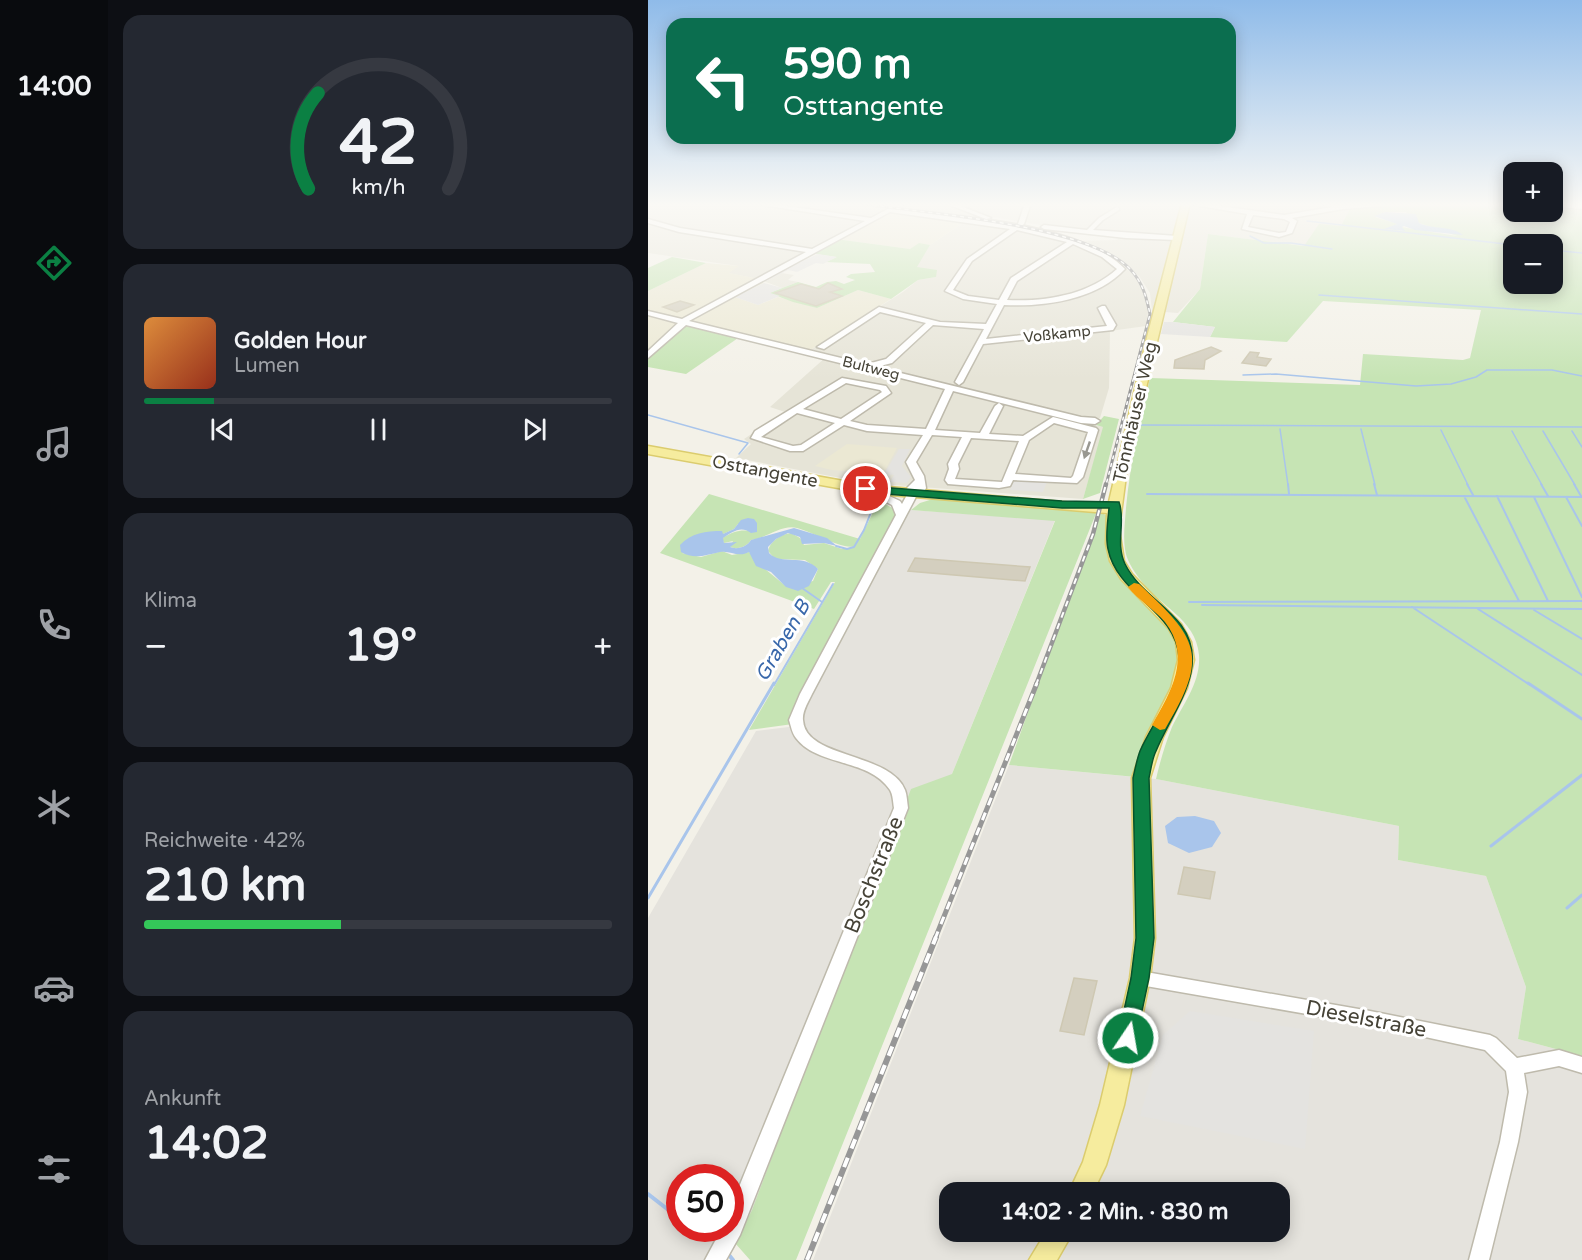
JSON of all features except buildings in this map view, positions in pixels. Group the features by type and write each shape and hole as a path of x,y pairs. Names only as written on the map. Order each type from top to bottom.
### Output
{"main road":[{"name":"Tönnhäuser Weg","path":"1086,1182 1094,1165 1112,1105 1140,978 1145,938 1141,778 1148,752 1181,684 1186,658 1184,644 1174,626 1132,585 1119,565 1113,548 1114,507 1142,377 1171,262"},
{"name":"Osttangente","path":"648,450 866,489 1114,507"},
{"path":"1042,1260 1054,1242"}],"street":[{"path":"648,356 682,321 794,262"},
{"path":"968,262 949,291 1001,304 1031,303 1091,289 1120,272 1120,266 1113,262"},
{"path":"929,433 1014,280 1042,262"},
{"name":"Voßkamp","path":"981,342 1105,330 1112,325 1102,308"},
{"path":"821,347 879,309 931,322 989,327"},
{"name":"Bultweg","path":"648,313 952,388"},
{"path":"874,365 889,361 931,322"},
{"path":"844,380 887,391 885,395 843,422 808,446 798,449 756,438 758,433 844,380"},
{"path":"952,388 1081,420 1095,421"},
{"path":"983,436 999,406"},
{"path":"795,410 867,428 1025,439"},
{"path":"968,435 952,464 954,469 950,480 999,485 1006,483 1010,477 1025,439 1046,422 1057,420 1093,430 1076,479 1070,482 1010,477"},
{"name":"Boschstraße","path":"715,1260 733,1228 901,808 899,791 890,780 812,744 799,732 796,720 803,701 901,513 913,493 922,489 911,462 929,433"},
{"path":"866,489 896,503 901,513"},
{"name":"Dieselstraße","path":"1140,978 1370,1018 1490,1043 1514,1067"},
{"path":"1479,1260 1518,1092 1514,1067 1559,1058 1582,1065"}],"shaded area":[{"path":"709,262 794,262 775,272 794,275 788,280 798,282 782,288 758,279 728,273 738,266"},
{"path":"802,262 827,262 816,263 797,272 788,270 767,281 763,280"},
{"path":"919,262 1116,262 1131,272 1147,295 1149,306 1146,326 1110,331 1109,388 1100,418 1095,421 1070,420 1104,427 1083,499 867,483 736,458 751,444 744,439 785,412 770,407 826,357 807,352 903,292 918,280 936,277 916,267"},
{"path":"1119,262 1204,262 1200,289 1178,313 1152,311 1150,293 1139,276"},
{"path":"706,263 739,266 729,273 759,279 764,283 735,297 758,305 778,297 817,308 858,290 891,299 807,352 682,321 648,353 648,291"},
{"path":"764,283 782,288 770,293 780,296 758,305 735,297"},
{"path":"1164,322 1215,327 1210,337 1161,334"},
{"path":"847,444 897,448 883,474 832,470 815,466"},
{"path":"899,449 910,449 902,466 911,477 907,483 890,482 894,475 884,474"},
{"path":"1014,480 1047,482 1043,492 1010,490"},
{"path":"911,510 1055,520 952,774 744,1225 744,1164 666,1164 666,1242 735,1242 726,1260 648,1260 648,918 756,731 797,726 796,720 901,514"},
{"path":"1009,765 1156,779 1399,826 1398,860 1486,876 1526,987 1518,1039 1582,1056 1582,1260 813,1260"},
{"path":"1190,1011 1314,1031 1305,1149 1140,1116 1163,1035"}],"green space":[{"path":"662,262 706,263 648,291 648,268"},
{"path":"826,262 920,262 917,267 937,270 936,277 918,280 891,299 858,290 817,308 769,293 798,282 816,287 836,281 844,284 855,280 846,277 851,274 875,272 870,264"},
{"path":"1204,262 1503,262 1503,294 1563,294 1563,262 1582,262 1582,1056 1518,1039 1526,987 1486,876 1398,860 1399,826 1156,779 1172,727 1194,684 1199,655 1191,631 1147,588 1132,568 1124,544 1130,475 1150,378 1360,385 1363,354 1463,360 1470,358 1481,310 1323,301 1287,342 1210,337 1215,327 1173,322 1200,289"},
{"path":"682,321 741,336 686,374 648,367 648,353"},
{"path":"1104,416 1119,419 1100,493 1083,499 1103,427 1096,425"},
{"path":"709,494 860,539 879,500 897,511 793,713 793,724 749,730 835,582 831,582 814,609 660,553","holes":["738,524 757,532 739,531 722,538 724,543 733,541 730,547 739,548 751,540 791,527 840,545 855,547 842,549 824,543 804,545 800,538 791,533 780,536 771,544 768,551 775,559 805,560 818,569 813,581 787,587 749,552 732,555 722,551 701,557 682,553 734,529"]},
{"path":"933,499 1097,511 796,1260 750,1260 735,1243 744,1242 744,1226 752,1210 911,789 952,774 1055,521 911,510 920,503"},
{"path":"1100,511 1108,517 1108,545 1166,620 1180,644 1180,672 1136,777 1009,765"}],"water":[{"path":"754,519 757,523 757,532 737,530 723,538 724,543 737,542 730,547 739,548 751,540 794,528 827,538 837,546 824,543 802,544 800,537 788,533 776,539 768,547 769,553 774,557 799,560 812,564 818,569 809,586 798,591 786,587 771,572 756,566 749,552 741,554 724,552 695,556 681,552 680,545 689,538 710,532 722,531 723,534 734,529 741,520"},
{"path":"1195,816 1214,821 1221,833 1212,847 1189,853 1168,843 1165,826 1177,817"}],"waterway":[{"path":"1319,295 1582,314"},
{"path":"1243,375 1276,374 1416,386 1451,384 1476,377 1487,370 1552,370 1582,376"},
{"name":"Graben B","path":"648,415 748,443 739,454"},
{"path":"1141,425 1582,427"},
{"path":"1280,429 1288,485"},
{"path":"1361,429 1375,485"},
{"path":"1441,430 1468,485"},
{"path":"1512,431 1542,485"},
{"path":"1543,431 1575,485"},
{"path":"1572,431 1582,447"},
{"path":"1288,484 1289,494"},
{"path":"1374,484 1377,495"},
{"path":"1467,484 1473,495"},
{"path":"1541,484 1548,496"},
{"path":"1574,484 1581,496"},
{"path":"1147,494 1464,496"},
{"path":"1464,496 1497,496"},
{"path":"1464,496 1519,601"},
{"path":"1497,496 1582,497"},
{"path":"1497,496 1548,601"},
{"path":"1534,497 1582,597"},
{"path":"1566,497 1582,526"},
{"name":"Graben B","path":"836,546 847,549 854,547 864,530 875,502"},
{"name":"Graben B","path":"774,685 833,584"},
{"name":"Graben B","path":"802,588 822,602"},
{"path":"1189,602 1582,601"},
{"path":"1202,605 1412,607"},
{"path":"1412,607 1582,609"},
{"path":"1412,607 1530,685"},
{"path":"1478,609 1582,675"},
{"path":"1534,610 1582,639"},
{"name":"Graben B","path":"648,898 774,683"},
{"path":"1528,683 1582,719"},
{"path":"1491,846 1582,775"},
{"path":"1567,908 1582,895"},
{"path":"648,1194 666,1208"},
{"path":"729,1255 733,1260"}],"railway":[{"path":"1106,485 1150,314 1138,279 1130,269 1119,262"},
{"path":"1036,685 1093,534 1106,484"},
{"path":"935,939 1037,683"},
{"path":"807,1260 936,937"}],"slow traffic":[{"path":"1134,587 1170,621 1184,644 1185,672 1176,696 1160,725"}],"route":[{"path":"866,489 1062,504 1114,505 1113,548 1119,565 1132,585 1178,631 1184,644 1185,672 1176,696 1148,752 1141,778 1140,816 1144,865 1145,938 1128,1038"}]}
